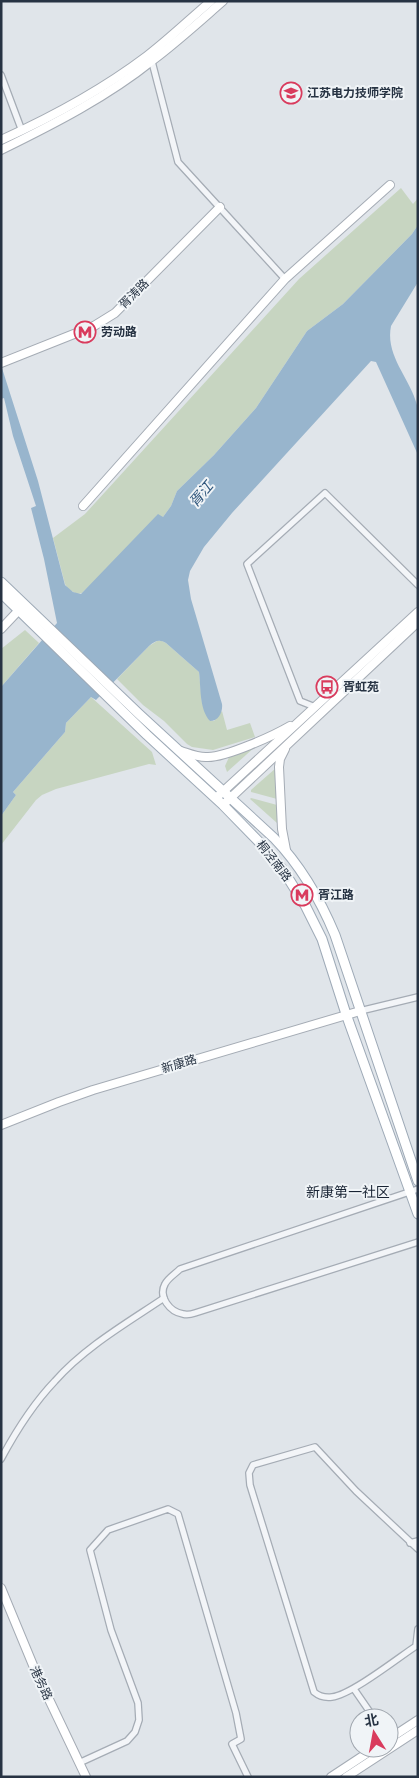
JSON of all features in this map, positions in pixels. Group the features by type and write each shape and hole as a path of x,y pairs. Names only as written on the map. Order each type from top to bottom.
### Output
{"main road":[{"path":"1,140 22,131 87,96 150,58 211,1"},
{"path":"1,150 79,110 223,1"},
{"path":"83,506 285,279 390,185"},
{"name":"胥涛路","path":"1,363 94,326 115,313 220,207"},
{"name":"桐泾南路","path":"1,582 45,630 112,694 181,751 286,850 307,878 327,917 418,1181"},
{"name":"桐泾南路","path":"1,593 45,630"},
{"path":"1,629 19,610"},
{"path":"216,798 418,612"},
{"path":"223,805 418,622"},
{"name":"桐泾南路","path":"112,694 147,735 216,798 271,854 305,905 324,945 346,1014 414,1191 418,1214"},
{"path":"181,751 205,758 220,755 274,734 298,722"},
{"path":"286,850 282,832 279,767 280,759 287,745"},
{"name":"新康路","path":"1,1125 93,1090 360,1011"},
{"name":"港务路","path":"1,1588 35,1670 86,1777"},
{"path":"399,1732 418,1720"},
{"path":"346,1777 418,1730"},
{"path":"331,1777 360,1758"}],"street":[{"path":"150,58 178,162 285,279"},
{"path":"1,75 22,131"},
{"path":"315,707 300,700 247,564 325,493 418,585"},
{"path":"360,1011 418,997"},
{"path":"414,1191 180,1269 165,1283 163,1290 164,1298 174,1311 184,1314 196,1313 418,1242"},
{"path":"1,1459 31,1409 56,1380 82,1356 164,1298"},
{"path":"418,1549 356,1491 315,1447 253,1465 249,1473 250,1484 314,1692 320,1697 334,1698 354,1689 416,1646 418,1629"},
{"path":"79,1763 127,1741 135,1732 139,1720 138,1703 111,1630 90,1550 108,1530 168,1508 178,1514 236,1713 241,1739 232,1744 248,1777"},
{"path":"410,1543 418,1541"},
{"path":"354,1689 367,1708"}],"green space":[{"path":"401,188 413,204 418,198 418,225 412,234 343,304 307,331 256,408 214,455 177,491 171,506 163,517 82,593 77,594 68,589 53,538 85,514 299,279"},
{"path":"25,630 39,643 1,687 1,649"},
{"path":"157,641 166,643 199,672 202,703 210,721 214,721 222,711 227,730 250,723 255,737 213,750 192,747 164,721 143,705 117,679 149,646"},
{"path":"91,697 152,752 156,765 149,764 56,789 42,795 1,845 1,816 16,795 13,792 65,732 66,723"},
{"path":"256,746 227,772 225,766 230,755"},
{"path":"276,768 277,799 251,792 251,790"},
{"path":"250,799 277,805 277,823"}],"water":[{"name":"胥江","path":"418,225 418,282 391,326 390,337 395,357 417,405 418,455 376,362 371,361 232,513 204,547 190,571 188,580 191,599 222,704 222,710 218,717 210,721 206,716 201,698 199,672 166,643 161,641 155,642 96,700 91,697 66,723 65,732 13,792 16,795 1,816 1,687 57,623 31,508 36,506 13,436 4,398 1,399 1,365 38,481 65,585 73,592 81,594 158,514 163,517 171,506 177,491 214,455 256,408 307,331 343,304 412,234"}],"place":[{"name":"江苏电力技师学院","path":"291,93"},
{"name":"劳动路","path":"85,332"},
{"name":"胥虹苑","path":"327,687"},
{"name":"胥江路","path":"302,895"}],"district":[{"name":"新康第一社区","path":"348,1192"}]}
